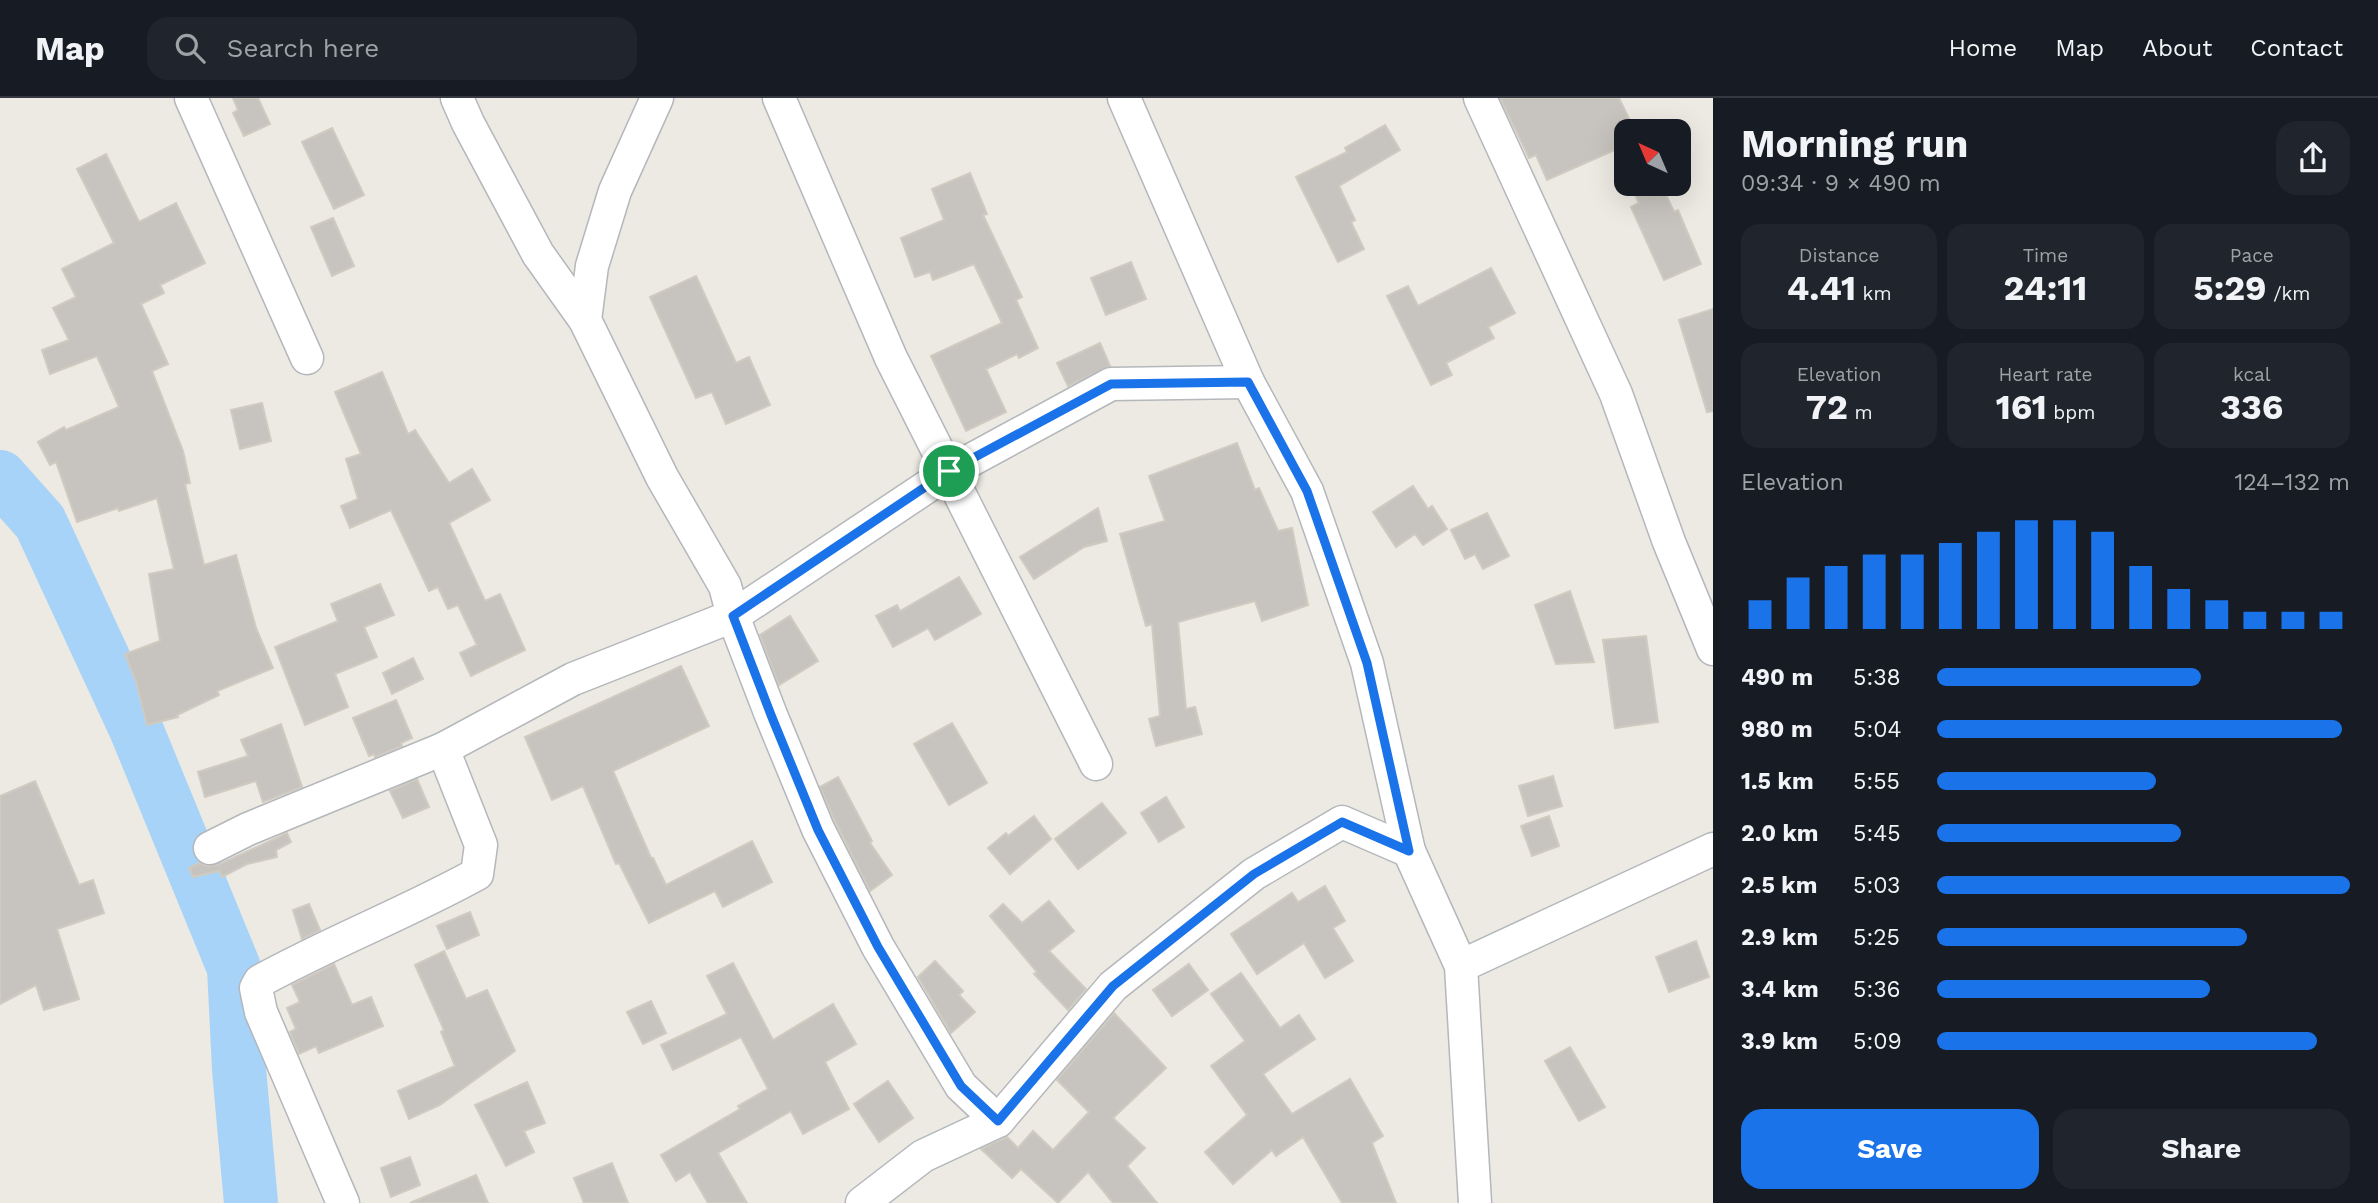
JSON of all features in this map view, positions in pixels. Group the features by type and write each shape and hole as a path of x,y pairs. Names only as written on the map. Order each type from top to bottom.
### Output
{"street":[{"path":"191,98 307,358"},
{"path":"457,98 538,254 585,320 662,477 725,586 733,616 818,830 878,947 961,1086 998,1121"},
{"path":"585,320 592,266 615,191 657,98"},
{"path":"779,98 891,359 1096,764"},
{"path":"1124,98 1248,382 1307,491 1367,663 1409,851 1461,966 1475,1203"},
{"path":"1480,98 1616,394 1669,542 1713,649"},
{"path":"210,848 248,829 443,749 573,680 733,616 949,471 1111,384 1248,382"},
{"path":"343,1203 261,1012 256,988 260,981 310,953 432,899 477,874 481,845 443,749"},
{"path":"862,1203 923,1156 998,1121 1113,986 1254,874 1342,822 1409,851"},
{"path":"1461,966 1713,849"}],"building":[{"path":"233,98 258,98 270,124 244,136 233,113 238,110"},
{"path":"1500,98 1619,98 1629,119 1614,119 1614,150 1547,180 1536,155 1529,158"},
{"path":"1385,125 1400,150 1339,186 1355,220 1351,222 1364,249 1338,262 1296,177 1347,152 1345,148"},
{"path":"332,128 364,195 334,209 302,142"},
{"path":"106,154 139,222 176,203 205,263 160,285 164,293 141,304 168,364 152,371 183,451 190,483 185,484 204,565 236,555 256,628 273,668 217,691 219,695 177,715 178,717 147,725 136,682 125,654 160,641 149,574 174,569 157,498 77,522 56,462 50,465 38,442 64,427 66,430 119,407 97,356 50,374 42,350 69,340 53,308 76,297 62,269 114,243 77,169"},
{"path":"970,173 987,214 983,215 1022,297 1016,300 1038,348 1019,358 1017,354 986,369 1006,412 966,431 931,356 1002,323 974,264 933,280 930,272 915,277 901,238 944,220 932,189"},
{"path":"1636,196 1667,196 1674,212 1678,210 1701,264 1664,280 1631,207 1639,203"},
{"path":"333,218 354,266 332,276 311,227"},
{"path":"1131,262 1146,299 1106,315 1091,278"},
{"path":"1491,268 1515,313 1488,327 1494,338 1446,363 1452,375 1431,385 1387,296 1408,286 1418,306"},
{"path":"696,276 736,363 749,357 770,405 726,424 712,392 696,398 650,297"},
{"path":"1713,309 1713,411 1707,412 1679,320"},
{"path":"1100,343 1110,366 1068,386 1057,363"},
{"path":"382,372 408,434 415,430 449,483 472,469 490,500 449,523 485,601 500,594 525,650 471,676 460,653 477,645 458,605 448,609 438,587 429,591 391,510 350,528 341,506 358,499 346,459 361,454 335,392"},
{"path":"262,403 271,441 240,449 231,410"},
{"path":"1237,443 1255,490 1259,488 1278,531 1292,528 1308,605 1262,621 1255,601 1178,622 1186,709 1195,707 1202,734 1156,746 1149,719 1160,716 1152,624 1146,626 1120,534 1165,521 1149,476"},
{"path":"1413,486 1428,509 1432,506 1447,529 1423,545 1415,534 1396,547 1373,512"},
{"path":"1098,508 1107,541 1084,547 1034,579 1020,557"},
{"path":"1487,513 1509,556 1483,569 1475,554 1465,559 1451,530"},
{"path":"959,577 981,614 935,640 928,628 893,647 876,616 897,605 900,611"},
{"path":"380,584 394,615 364,627 377,657 335,674 348,707 305,725 275,647 338,621 331,604"},
{"path":"1570,591 1594,662 1556,664 1535,605"},
{"path":"790,616 818,661 779,685 760,635"},
{"path":"1646,636 1658,722 1615,728 1603,640"},
{"path":"413,658 423,679 392,694 383,673"},
{"path":"681,666 709,726 613,771 651,858 666,885 752,841 772,882 723,907 715,891 649,923 619,863 616,864 583,786 552,800 525,737"},
{"path":"396,700 412,738 401,743 402,746 375,757 374,754 369,756 353,718"},
{"path":"952,723 987,783 949,805 914,744"},
{"path":"281,724 302,787 263,802 256,781 205,797 198,772 248,756 241,740"},
{"path":"1553,776 1562,806 1528,816 1519,786"},
{"path":"838,777 872,841 870,843 892,875 870,891 820,787"},
{"path":"417,779 429,807 403,818 390,791"},
{"path":"35,781 79,885 93,880 104,913 57,929 79,999 44,1010 36,985 0,1004 0,796"},
{"path":"1166,797 1184,827 1159,842 1141,813"},
{"path":"1102,803 1126,833 1078,869 1055,839"},
{"path":"1034,816 1051,839 1010,874 988,848"},
{"path":"1549,816 1559,846 1532,856 1521,826"},
{"path":"287,833 291,842 276,850 277,857 247,864 222,877 219,871 193,877 189,868 199,863 218,865"},
{"path":"1325,886 1345,921 1333,928 1353,961 1325,978 1304,943 1257,974 1231,934 1292,893 1298,902"},
{"path":"1049,901 1074,931 1049,951 1086,989 1068,1010 1034,974 1037,972 990,916 1003,904 1022,923"},
{"path":"309,904 320,930 302,939 293,910"},
{"path":"470,912 479,935 447,949 437,926"},
{"path":"1696,941 1709,977 1669,992 1656,957"},
{"path":"444,951 466,999 487,990 515,1051 440,1105 409,1119 398,1091 455,1066 441,1032 444,1030 415,965"},
{"path":"935,961 963,991 959,995 975,1012 951,1033 918,977"},
{"path":"733,963 773,1040 833,1004 856,1044 825,1062 849,1109 803,1134 791,1111 718,1153 747,1203 708,1203 690,1172 676,1181 661,1155 740,1109 738,1106 768,1089 741,1037 673,1070 661,1045 727,1014 707,976"},
{"path":"334,964 352,1005 371,997 383,1026 319,1053 316,1046 299,1054 290,1032 296,1029 287,1008 300,1002 292,985"},
{"path":"1189,964 1208,990 1172,1016 1153,990"},
{"path":"1241,973 1280,1028 1299,1015 1315,1039 1263,1074 1292,1114 1350,1079 1383,1136 1372,1143 1396,1203 1342,1203 1303,1137 1276,1156 1272,1150 1233,1184 1205,1152 1247,1115 1211,1066 1245,1041 1211,994"},
{"path":"651,1001 666,1033 643,1044 627,1012"},
{"path":"1114,1013 1166,1068 1113,1118 1145,1148 1127,1166 1157,1203 1113,1203 1088,1172 1058,1203 1021,1169 1012,1178 981,1149 1007,1137 1018,1148 1033,1131 1053,1150 1089,1112 1057,1080"},
{"path":"1570,1047 1605,1107 1579,1121 1545,1061"},
{"path":"888,1081 913,1118 879,1142 854,1104"},
{"path":"527,1082 545,1123 524,1131 534,1152 506,1166 475,1105"},
{"path":"410,1157 420,1185 391,1197 381,1168"},
{"path":"612,1163 628,1203 584,1203 574,1178"},
{"path":"476,1175 488,1203 410,1203"}],"waterway":[{"path":"0,477 40,522 136,729 234,968 239,1069 251,1203"}],"route":[{"path":"1248,382 1307,491 1367,663 1409,851 1342,822 1254,874 1113,986 998,1121 961,1086 878,947 818,830 733,616 949,471 1111,384 1248,382"}]}
